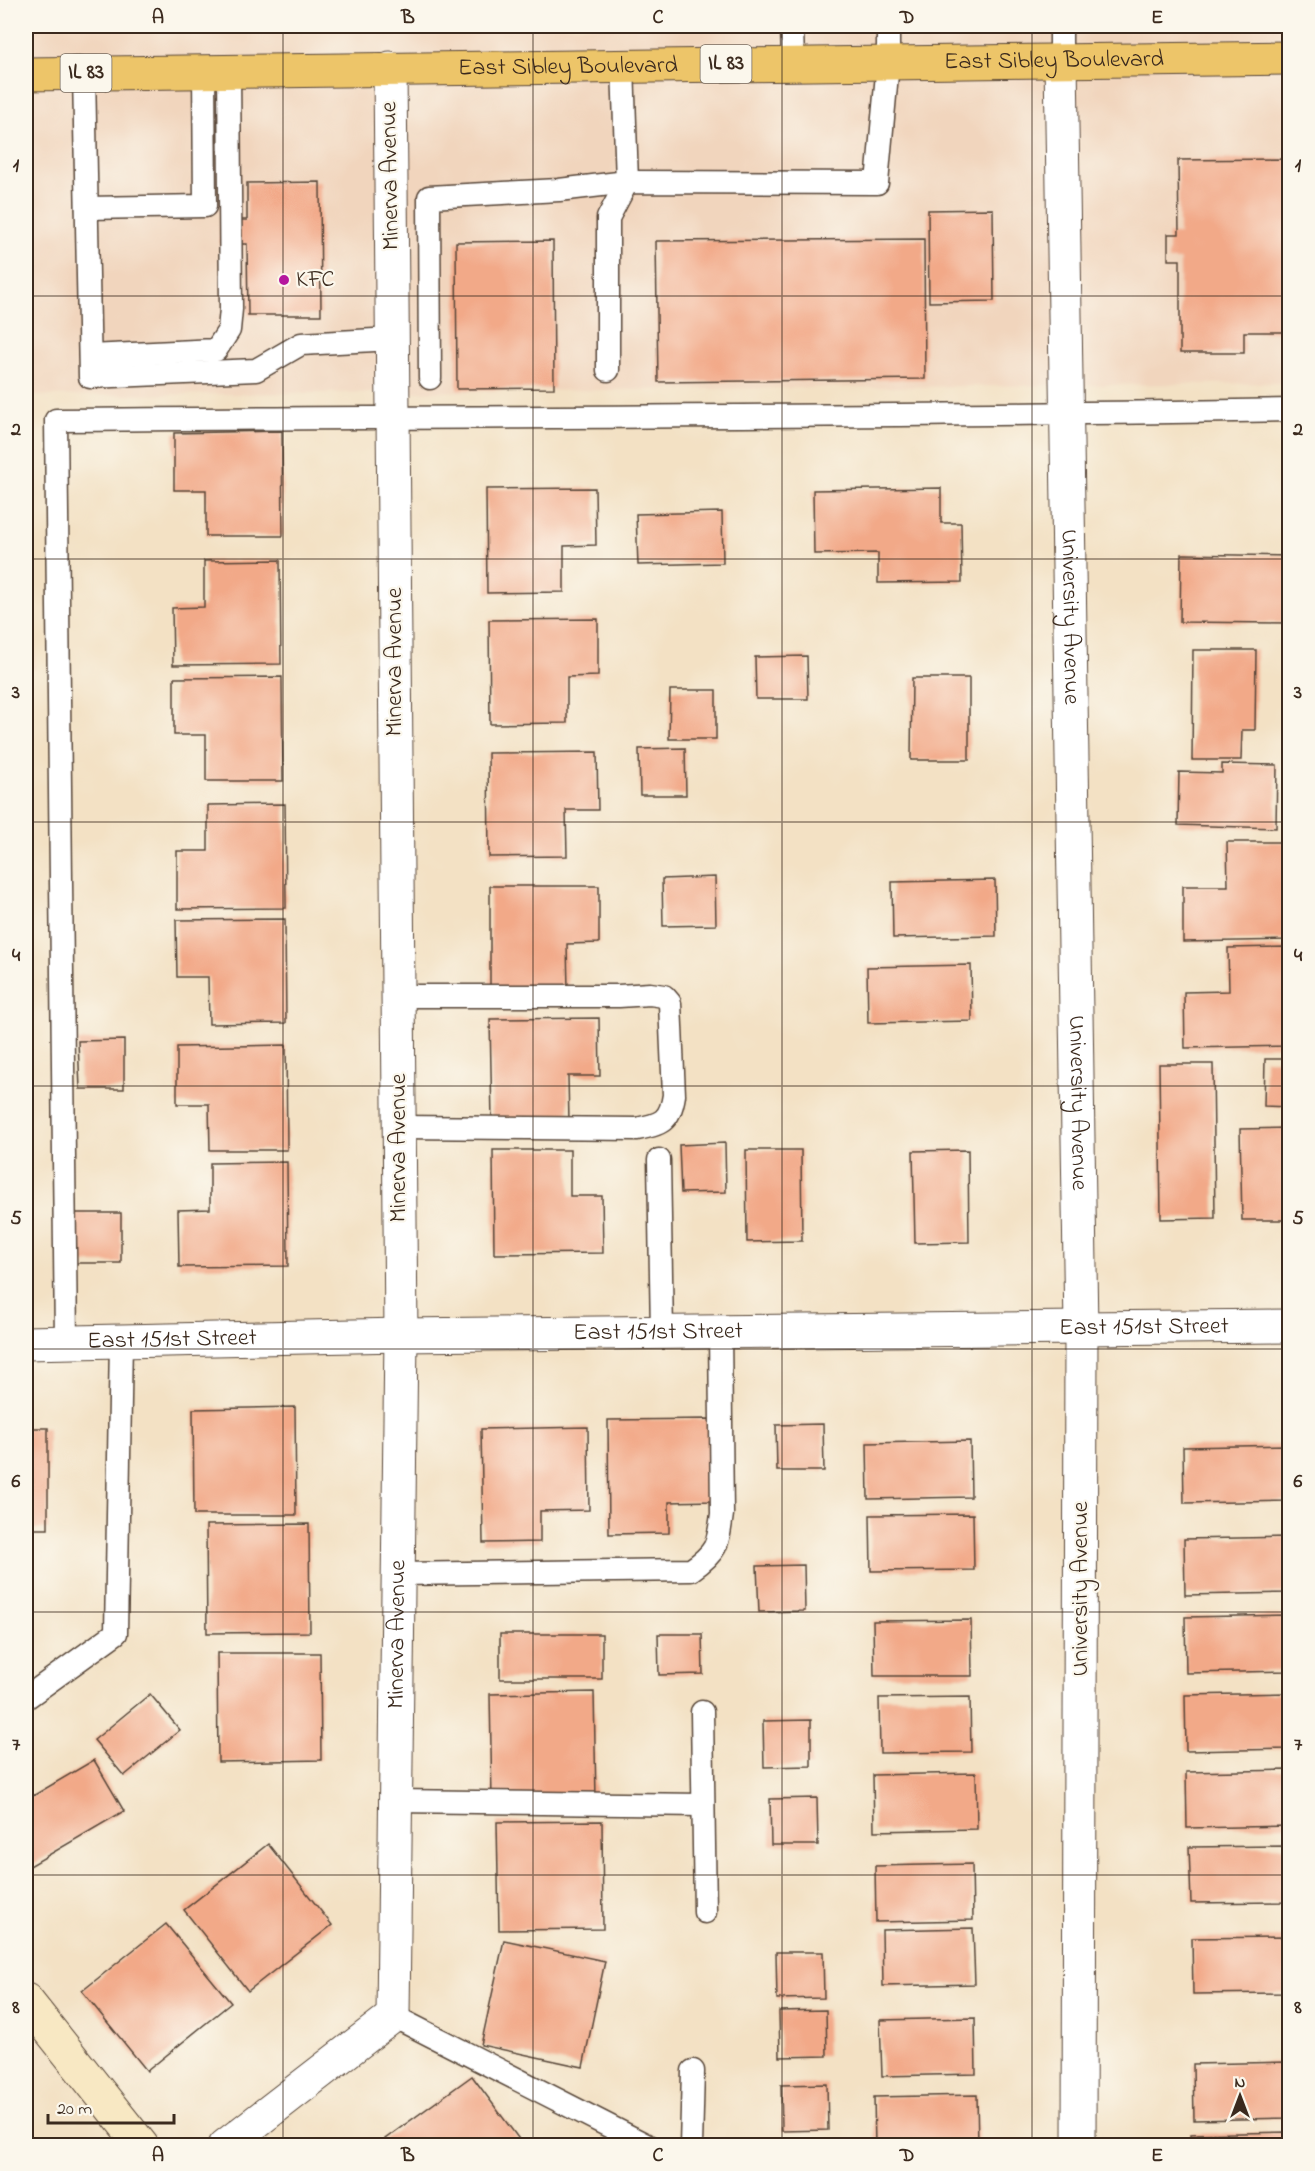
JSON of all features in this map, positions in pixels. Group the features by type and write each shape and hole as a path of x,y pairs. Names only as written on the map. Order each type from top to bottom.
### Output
{"main road":[{"name":"East Sibley Boulevard","path":"26,74 1290,58"}],"street":[{"name":"University Avenue","path":"1061,61 1081,1329 1079,2145"},
{"name":"Minerva Avenue","path":"390,68 401,1335 393,2016"},
{"name":"East 151st Street","path":"26,1343 401,1335 1290,1326"},
{"path":"26,2001 141,2145"},
{"path":"225,2145 393,2016"}],"lane":[{"path":"792,26 793,63"},
{"path":"430,378 429,196 559,190 627,182 877,183 888,63 888,26"},
{"path":"1061,26 1061,61"},
{"path":"608,370 608,218 627,182 623,66"},
{"path":"87,208 205,206 216,71"},
{"path":"90,356 216,350 229,330 231,309 216,71"},
{"path":"84,73 90,376 256,370 301,344 393,339"},
{"path":"66,1342 56,420 393,416 1067,414 1290,410"},
{"path":"398,996 650,994 664,996 670,1003 674,1095 667,1118 660,1125 637,1130 399,1127"},
{"path":"659,1160 662,1333"},
{"path":"398,1574 691,1570 710,1557 719,1538 722,1514 720,1332"},
{"path":"26,1698 116,1633 121,1340"},
{"path":"702,1712 705,1912"},
{"path":"395,1801 703,1805"},
{"path":"393,2016 619,2140 648,2145"},
{"path":"691,2145 693,2072"}],"shaded area":[{"path":"26,26 1289,26 1289,383 30,396 36,669 26,669"}],"building":[{"path":"1290,159 1290,283 1286,283 1286,332 1244,332 1244,353 1180,353 1180,260 1168,260 1168,234 1179,234 1178,160"},
{"name":"KFC","path":"320,182 321,315 248,315 247,244 220,244 220,220 247,220 247,183"},
{"path":"993,209 994,301 929,302 928,210"},
{"path":"924,239 925,379 658,382 656,241"},
{"path":"553,241 554,388 457,389 456,242"},
{"path":"282,431 283,536 206,536 206,490 174,490 174,433"},
{"path":"595,488 596,545 564,546 564,592 487,593 486,489"},
{"path":"941,488 941,523 961,523 962,582 878,583 878,553 814,554 813,490"},
{"path":"722,512 723,563 638,565 636,514"},
{"path":"1181,554 1290,556 1290,623 1180,622"},
{"path":"280,560 281,664 173,665 172,608 204,607 204,561"},
{"path":"598,619 598,676 567,677 567,723 490,724 489,620"},
{"path":"1193,650 1256,650 1255,730 1242,730 1241,760 1192,760"},
{"path":"807,656 808,699 756,699 755,657"},
{"path":"282,677 283,781 206,781 206,735 174,735 174,678"},
{"path":"912,678 969,678 969,760 911,760"},
{"path":"670,690 716,690 716,739 669,739"},
{"path":"685,748 686,795 640,795 639,749"},
{"path":"597,752 598,810 566,810 567,856 489,857 488,753"},
{"path":"1222,764 1277,765 1276,828 1178,825 1179,772 1222,773"},
{"path":"285,804 286,908 177,909 177,851 208,851 208,805"},
{"path":"1227,842 1285,842 1287,940 1183,942 1183,886 1228,886"},
{"path":"715,877 716,925 663,926 662,879"},
{"path":"995,880 996,936 893,938 892,882"},
{"path":"490,886 599,886 599,943 567,944 568,990 490,991"},
{"path":"285,919 286,1023 209,1024 208,977 177,977 176,920"},
{"path":"1286,947 1288,1046 1185,1048 1184,992 1229,991 1228,948"},
{"path":"971,965 972,1021 868,1023 867,967"},
{"path":"599,1018 600,1076 568,1076 569,1122 492,1122 490,1019"},
{"path":"124,1040 124,1089 80,1089 78,1041"},
{"path":"286,1045 287,1150 210,1150 209,1104 177,1104 177,1047"},
{"path":"1265,1059 1290,1059 1290,1107 1264,1106"},
{"path":"1159,1064 1213,1064 1215,1218 1161,1219"},
{"path":"1290,1128 1290,1220 1242,1220 1240,1129"},
{"path":"725,1143 726,1192 681,1193 679,1145"},
{"path":"493,1150 570,1150 570,1196 602,1196 603,1253 494,1254"},
{"path":"746,1150 801,1150 802,1241 747,1242"},
{"path":"968,1150 969,1242 915,1243 913,1151"},
{"path":"287,1162 288,1266 179,1267 178,1210 210,1209 210,1163"},
{"path":"72,1213 121,1213 121,1263 72,1263"},
{"path":"295,1407 296,1515 194,1515 193,1409"},
{"path":"712,1419 713,1501 669,1502 669,1533 609,1534 608,1420"},
{"path":"823,1424 824,1471 777,1471 776,1425"},
{"path":"588,1427 589,1510 540,1511 540,1542 483,1543 481,1429"},
{"path":"26,1428 48,1428 48,1529 26,1529"},
{"path":"970,1441 971,1497 868,1499 867,1443"},
{"path":"1286,1445 1287,1501 1184,1503 1183,1447"},
{"path":"973,1514 974,1570 871,1571 870,1515"},
{"path":"309,1524 310,1632 207,1633 206,1525"},
{"path":"1287,1537 1288,1593 1185,1595 1184,1539"},
{"path":"804,1565 805,1611 759,1612 757,1566"},
{"path":"1288,1615 1289,1671 1186,1673 1185,1617"},
{"path":"971,1620 972,1676 874,1676 873,1621"},
{"path":"500,1634 602,1634 602,1679 500,1679"},
{"path":"658,1634 702,1634 703,1674 659,1675"},
{"path":"217,1653 320,1653 321,1760 218,1762"},
{"path":"594,1692 596,1800 492,1801 490,1694"},
{"path":"1289,1693 1290,1749 1186,1751 1185,1695"},
{"path":"150,1694 180,1730 124,1776 94,1740"},
{"path":"970,1697 971,1752 880,1753 879,1698"},
{"path":"811,1720 811,1766 764,1767 763,1721"},
{"path":"94,1760 124,1811 30,1866 26,1858 26,1800"},
{"path":"1289,1770 1290,1826 1187,1828 1186,1772"},
{"path":"976,1773 977,1829 874,1831 873,1775"},
{"path":"817,1798 818,1845 771,1845 770,1799"},
{"path":"602,1821 603,1929 499,1930 497,1822"},
{"path":"268,1844 332,1925 248,1991 184,1910"},
{"path":"1290,1846 1290,1902 1191,1903 1189,1847"},
{"path":"972,1864 973,1920 876,1922 875,1866"},
{"path":"166,1924 231,2003 147,2071 82,1991"},
{"path":"973,1928 975,1984 883,1986 882,1930"},
{"path":"1290,1937 1290,1993 1193,1994 1192,1938"},
{"path":"504,1940 605,1961 583,2067 481,2045"},
{"path":"776,1952 823,1952 824,1998 777,1999"},
{"path":"826,2010 827,2056 780,2057 779,2011"},
{"path":"975,2018 976,2074 882,2076 880,2020"},
{"path":"1290,2062 1290,2118 1194,2120 1193,2064"},
{"path":"472,2076 524,2146 390,2146 385,2139"},
{"path":"827,2084 828,2130 782,2131 781,2085"},
{"path":"977,2095 978,2146 875,2146 874,2097"},
{"path":"1290,2132 1290,2146 1191,2146 1191,2134"}],"place":[{"name":"KFC","path":"284,280"}]}
